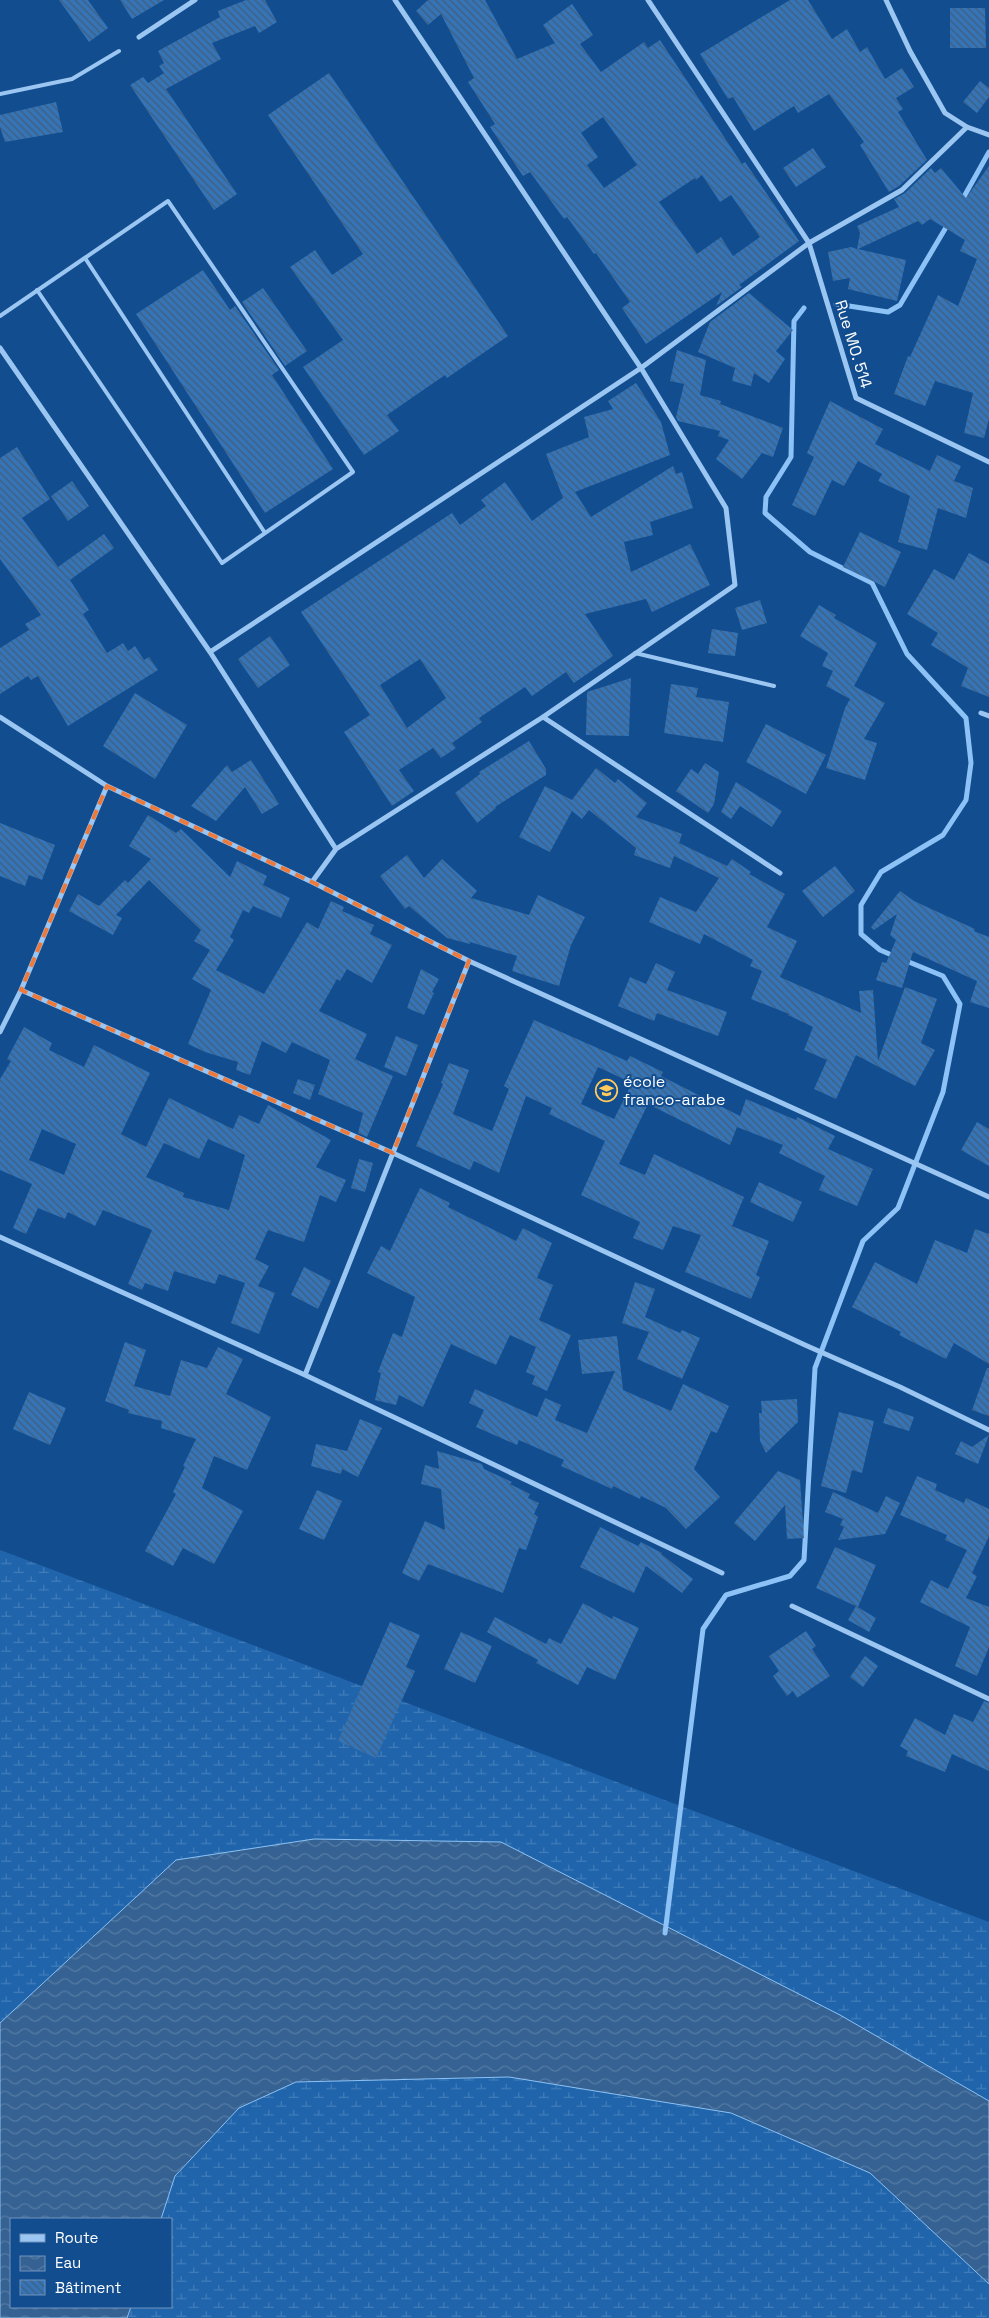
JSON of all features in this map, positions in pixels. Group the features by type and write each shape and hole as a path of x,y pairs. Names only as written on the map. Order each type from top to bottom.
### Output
{"street":[{"path":"139,37 195,0"},
{"path":"312,882 336,849 543,717 735,585 726,508 641,368 395,0"},
{"name":"Rue MO. 514","path":"648,0 810,243 856,398 989,462"},
{"path":"886,0 910,51 945,113 967,127 988,134"},
{"path":"210,652 641,368 810,243 902,190 967,127"},
{"path":"0,348 210,652 336,849"},
{"path":"981,713 989,716"},
{"path":"0,717 107,786 312,882 469,961 989,1197"},
{"path":"543,717 780,873"},
{"path":"0,1032 21,990 107,786"},
{"path":"305,1375 469,961"},
{"path":"21,990 393,1152 989,1430"},
{"path":"0,1237 305,1375 722,1573"},
{"path":"792,1606 989,1699"}],"lane":[{"path":"0,94 72,79 119,51"},
{"path":"0,316 38,290 85,258 168,202 353,472 222,563 38,290"},
{"path":"85,258 265,533"},
{"path":"635,653 774,686"}],"highlighted area":[{"path":"107,786 312,882 469,961 393,1153 21,990"}],"green space":[{"path":"0,1550 989,1922 989,2101 840,2015 501,1842 176,1860 0,2023"},
{"path":"509,2077 731,2113 870,2173 989,2284 989,2318 127,2318 131,2308 172,2308 172,2218 161,2218 175,2176 239,2108 296,2082"}],"water":[{"path":"314,1839 501,1842 840,2015 989,2101 989,2284 870,2173 731,2113 509,2077 296,2082 239,2108 175,2176 161,2218 10,2218 10,2308 131,2308 127,2318 0,2318 0,2023 176,1860"}],"building":[{"path":"59,0 88,0 108,28 89,42"},
{"path":"120,0 164,0 132,19"},
{"path":"246,0 265,0 277,22 259,33 255,26 212,43 221,59 166,89 237,194 214,210 130,85 143,77 148,83 164,73 159,66 164,63 158,51 220,17 218,11"},
{"path":"428,0 485,0 517,59 555,43 543,25 572,4 593,35 580,44 601,72 644,42 648,48 660,40 742,164 745,162 799,241 739,285 742,287 716,306 722,292 646,344 622,308 630,302 596,253 594,254 567,217 564,219 530,172 523,176 490,127 495,124 468,82 474,78 441,14 428,25 416,11","holes":["603,117 637,165 604,188 587,165 598,157 581,133","702,175 720,202 731,195 760,237 733,256 721,237 697,254 659,202"]},
{"path":"790,0 808,0 832,39 847,29 860,52 867,47 885,79 902,68 914,87 896,98 903,109 898,112 927,160 899,186 889,192 860,145 864,142 829,94 798,113 794,106 754,131 733,97 728,99 700,54"},
{"path":"950,8 985,8 986,48 950,48"},
{"path":"329,73 508,336 447,378 445,375 387,415 399,431 364,455 303,367 343,340 290,267 315,250 332,275 363,254 268,115"},
{"path":"980,81 989,88 989,97 977,113 963,102"},
{"path":"56,102 63,132 5,142 0,127 0,115"},
{"path":"813,148 826,167 796,187 783,168"},
{"path":"989,166 989,419 984,438 964,433 973,393 935,381 925,406 894,394 908,356 910,357 938,295 958,306 977,259 960,251 965,240 930,219 922,225 918,221 858,249 906,260 897,301 848,289 850,278 833,281 828,252 851,247 857,249 860,233 857,226 899,207 894,199 905,193 931,168 935,173 941,168 966,198"},
{"path":"203,270 230,310 235,306 279,370 272,375 333,469 265,513 136,314"},
{"path":"263,288 307,351 285,366 242,302"},
{"path":"749,293 793,330 776,351 785,359 769,383 754,373 751,386 732,381 735,368 698,352 710,322"},
{"path":"677,350 706,360 700,395 721,401 720,404 783,428 773,457 762,453 742,479 716,459 729,440 718,436 720,431 678,421 676,417 684,384 670,381"},
{"path":"636,383 661,422 670,455 575,492 591,517 673,466 676,474 682,472 693,508 650,522 653,535 624,542 631,572 690,544 710,585 652,612 646,599 585,614 613,656 574,683 566,672 532,696 525,687 479,718 482,722 452,743 456,748 441,758 433,748 399,770 414,791 392,806 344,732 370,715 301,612 452,513 460,525 486,506 481,500 505,482 532,521 563,498 546,454 589,437 584,417 613,409 608,401","holes":["420,659 446,698 407,728 380,685"]},
{"path":"830,401 883,429 875,444 930,471 937,455 961,466 954,481 973,488 966,518 938,508 927,550 898,542 910,496 878,481 882,474 858,461 844,486 832,480 815,516 792,505 814,457 807,453"},
{"path":"17,447 50,499 22,518 58,567 104,534 114,548 70,580 89,610 83,614 107,653 123,643 128,651 135,646 144,660 149,657 158,670 68,726 38,676 31,680 28,676 0,694 0,648 29,630 25,624 41,615 0,559 0,458"},
{"path":"72,481 89,506 68,521 51,496"},
{"path":"860,532 901,552 885,587 843,567"},
{"path":"969,553 989,564 989,697 961,686 968,668 931,645 938,633 907,614 934,569 954,580"},
{"path":"760,600 767,623 742,630 735,608"},
{"path":"819,605 836,615 834,618 877,643 854,686 885,703 864,739 877,743 865,780 826,768 845,708 850,699 826,686 833,671 822,666 828,653 800,636"},
{"path":"712,629 738,633 735,656 708,653"},
{"path":"270,636 290,665 258,688 238,659"},
{"path":"631,678 629,736 586,735 587,692"},
{"path":"671,684 698,688 696,697 729,702 723,742 664,733"},
{"path":"135,693 187,725 155,779 103,746"},
{"path":"766,724 826,755 806,794 746,762"},
{"path":"529,741 546,769 546,775 495,807 477,823 455,793 480,774 479,772"},
{"path":"251,760 279,804 262,814 245,787 216,821 191,806 227,765 232,772"},
{"path":"705,763 719,772 714,804 708,813 676,791 691,769 698,774"},
{"path":"596,768 615,783 618,779 647,803 636,817 682,834 679,843 727,866 732,859 751,872 749,874 785,894 767,927 797,941 780,977 861,1013 859,991 873,990 878,1061 905,987 937,999 921,1043 935,1050 915,1086 856,1055 836,1099 814,1089 827,1060 804,1050 813,1027 789,1014 751,999 762,971 750,966 753,960 704,934 700,944 649,922 660,897 696,912 719,878 674,856 670,868 634,855 636,848 589,810 582,819 572,811 550,852 519,837 545,786 572,800"},
{"path":"736,782 782,811 772,827 740,806 731,819 721,812"},
{"path":"148,815 176,833 181,829 230,877 237,861 267,876 263,885 290,898 281,918 253,906 249,913 243,910 230,937 234,940 216,970 264,994 307,922 318,929 331,901 344,907 342,911 374,925 370,934 392,945 372,983 347,969 340,981 337,979 319,1011 367,1034 355,1059 393,1076 367,1137 358,1133 363,1113 318,1094 330,1060 292,1042 286,1053 262,1041 250,1075 236,1070 238,1062 205,1052 188,1044 211,990 192,979 210,950 194,941 201,930 149,880 116,915 122,918 113,935 69,911 78,894 99,906 125,880 128,883 151,859 129,846"},
{"path":"0,823 55,845 42,880 29,875 25,886 0,876"},
{"path":"407,855 424,878 442,859 477,891 471,898 529,915 538,895 585,917 571,945 559,986 512,971 517,956 470,942 470,944 447,938 409,906 405,909 380,876"},
{"path":"835,866 855,891 823,917 802,891"},
{"path":"900,891 914,901 989,937 989,1008 970,1002 977,981 913,952 902,988 876,980 882,962 886,963 896,940 890,935 897,914 874,930 871,927"},
{"path":"656,963 675,972 667,990 727,1012 718,1036 657,1013 654,1021 618,1006 630,977 646,984"},
{"path":"421,969 439,979 424,1015 407,1008"},
{"path":"534,1020 627,1061 630,1056 663,1072 661,1076 740,1116 746,1099 796,1120 797,1117 835,1136 828,1149 873,1169 857,1206 819,1190 825,1176 779,1153 783,1145 737,1127 730,1145 648,1104 619,1164 645,1175 654,1154 744,1197 732,1226 769,1241 756,1275 760,1277 751,1299 685,1272 701,1235 673,1226 663,1250 633,1238 640,1222 581,1195 605,1141 549,1114 552,1108 526,1096 499,1173 474,1161 470,1170 416,1146 443,1084 441,1083 449,1063 469,1070 453,1114 492,1131 509,1089 504,1086","holes":["598,1067 632,1083 614,1119 581,1104"]},
{"path":"24,1027 52,1043 49,1050 84,1067 94,1045 150,1073 121,1134 146,1147 169,1098 233,1129 239,1115 259,1124 268,1105 331,1140 316,1167 346,1180 336,1202 320,1195 304,1242 268,1230 255,1259 269,1266 258,1286 275,1293 259,1334 231,1323 245,1283 219,1274 215,1284 174,1271 168,1291 145,1283 142,1290 128,1284 152,1230 103,1210 95,1226 68,1212 65,1219 38,1208 26,1234 13,1228 32,1184 0,1170 0,1079 11,1061 7,1059","holes":["42,1129 76,1144 64,1175 29,1160","208,1139 245,1155 229,1210 183,1197 184,1193 146,1177 164,1143 199,1159"]},
{"path":"396,1036 418,1045 406,1076 384,1067"},
{"path":"298,1079 315,1085 310,1100 293,1093"},
{"path":"977,1122 989,1129 989,1166 961,1150"},
{"path":"359,1159 373,1163 365,1192 351,1188"},
{"path":"759,1182 802,1202 793,1222 750,1202"},
{"path":"420,1188 450,1203 448,1207 516,1241 523,1228 552,1243 537,1278 553,1285 539,1320 571,1335 547,1391 532,1384 535,1376 526,1372 536,1347 510,1335 496,1365 451,1344 423,1407 399,1395 396,1405 375,1400 381,1373 378,1372 393,1333 402,1337 415,1297 367,1273 381,1246 390,1251"},
{"path":"975,1229 989,1234 989,1364 954,1343 946,1359 899,1335 901,1332 852,1307 875,1262 917,1284 935,1240 967,1253"},
{"path":"304,1267 331,1281 318,1309 291,1295"},
{"path":"635,1282 655,1289 645,1317 680,1333 682,1330 700,1338 682,1379 637,1359 649,1332 622,1323"},
{"path":"617,1336 623,1390 671,1411 683,1384 729,1406 717,1433 711,1431 694,1469 720,1497 686,1529 666,1508 641,1496 640,1499 613,1486 612,1489 561,1466 564,1460 519,1440 517,1445 476,1427 484,1410 469,1403 475,1389 537,1417 545,1398 561,1405 555,1420 587,1433 615,1371 582,1374 578,1340"},
{"path":"125,1342 146,1350 134,1386 170,1396 181,1360 207,1368 218,1347 243,1359 226,1394 271,1417 247,1470 214,1456 202,1488 243,1511 214,1564 183,1548 173,1566 145,1551 176,1494 173,1492 196,1439 161,1428 162,1421 128,1413 129,1410 105,1401"},
{"path":"987,1368 989,1368 989,1416 972,1410"},
{"path":"29,1392 66,1408 50,1445 13,1429"},
{"path":"797,1399 798,1422 766,1453 760,1441 759,1413 762,1413 761,1401"},
{"path":"888,1408 914,1417 909,1431 883,1423"},
{"path":"839,1412 874,1421 862,1473 852,1470 846,1493 821,1486"},
{"path":"360,1419 382,1428 358,1477 342,1469 341,1474 311,1466 316,1444 347,1451"},
{"path":"989,1435 978,1464 955,1454 961,1441 972,1447"},
{"path":"437,1451 482,1464 484,1469 512,1482 510,1484 530,1494 528,1498 539,1503 534,1514 538,1517 526,1550 519,1548 503,1593 428,1564 419,1581 402,1573 425,1521 445,1530 441,1489 421,1484 425,1465 439,1469"},
{"path":"778,1471 800,1480 804,1538 787,1539 785,1505 755,1541 734,1523"},
{"path":"917,1476 937,1484 935,1490 964,1503 966,1498 989,1509 989,1536 972,1573 977,1576 966,1598 989,1607 989,1647 977,1676 955,1666 970,1627 920,1602 931,1580 948,1589 967,1550 945,1540 947,1535 900,1515"},
{"path":"317,1490 342,1501 324,1540 299,1529"},
{"path":"833,1492 878,1513 886,1496 900,1503 885,1534 838,1540 844,1527 840,1525 843,1519 825,1512"},
{"path":"600,1527 638,1546 641,1542 662,1553 693,1579 682,1593 646,1566 634,1593 580,1567"},
{"path":"835,1547 876,1565 858,1607 816,1588"},
{"path":"583,1603 612,1619 613,1616 639,1628 615,1680 587,1667 578,1685 536,1663 538,1660 487,1632 495,1617 546,1644 549,1638 561,1644"},
{"path":"856,1606 876,1618 869,1632 848,1620"},
{"path":"390,1622 420,1635 406,1667 415,1671 376,1758 338,1741"},
{"path":"806,1631 816,1646 812,1649 830,1676 797,1698 793,1691 787,1696 773,1676 779,1671 769,1656"},
{"path":"461,1632 492,1646 475,1683 444,1669"},
{"path":"865,1656 878,1666 863,1687 850,1677"},
{"path":"984,1701 989,1703 989,1771 952,1754 945,1772 906,1756 908,1751 900,1746 915,1718 945,1735 954,1714 973,1722"}],"waterway":[{"path":"961,202 989,152"},
{"path":"836,304 888,312 900,305 948,224"},
{"path":"804,308 794,321 791,457 766,497 765,513 810,552 872,583 907,654 966,718 971,763 966,800 943,835 881,872 861,905 861,934 880,950 894,956"},
{"path":"665,1933 703,1629 726,1595 790,1576 804,1560 815,1368 863,1241 898,1208 943,1092 960,1004 943,976 904,960"}],"place":[{"name":"école franco-arabe","path":"607,1090"}]}
